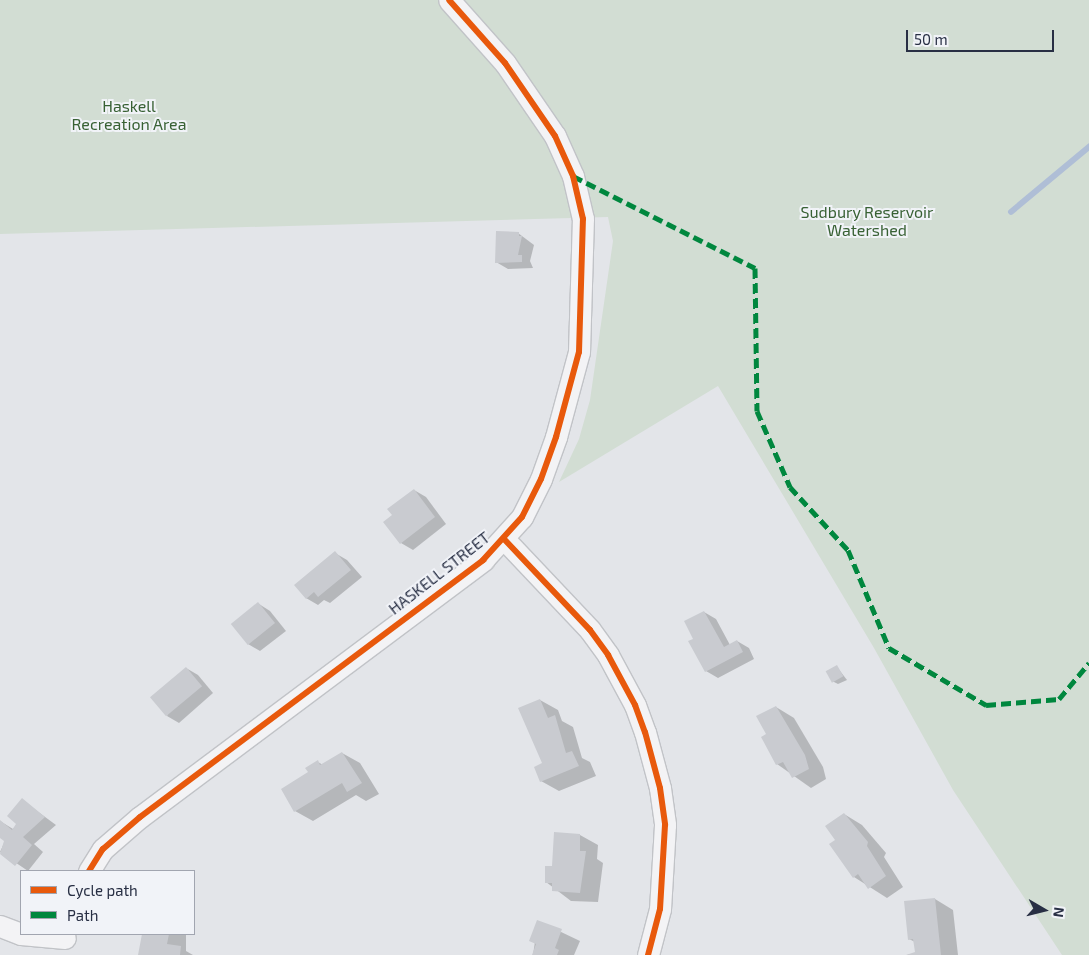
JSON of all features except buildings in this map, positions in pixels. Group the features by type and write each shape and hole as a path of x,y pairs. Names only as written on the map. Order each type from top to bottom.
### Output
{"street":[{"name":"HASKELL STREET","path":"90,870 103,849 140,817 483,560 522,517 541,479 569,395 580,334 583,219 573,176 555,136 532,98 477,28 449,0"},
{"path":"504,539 590,630 608,655 635,705 645,732 658,778 665,825 660,909 648,955"},
{"path":"0,926 20,934"},
{"path":"26,935 64,942"}],"green space":[{"name":"Sudbury Reservoir Watershed","path":"0,0 1089,0 1089,955 1062,955 953,790 874,648 718,386 559,482 579,439 590,400 613,241 608,217 0,234"}],"waterway":[{"path":"1011,212 1089,147"}],"marked path":[{"path":"573,176 755,268 757,411 790,487 848,550 889,648 986,705 1059,699 1089,663"}],"cycle path":[{"path":"90,870 103,849 140,817 483,560 522,517 541,479 556,437 579,352 583,219 573,176 555,136 505,63 449,0"},
{"path":"504,539 590,630 608,655 635,705 645,732 660,788 665,825 660,909 648,955"}],"park label":[{"name":"Haskell Recreation Area","path":"129,115"}]}
